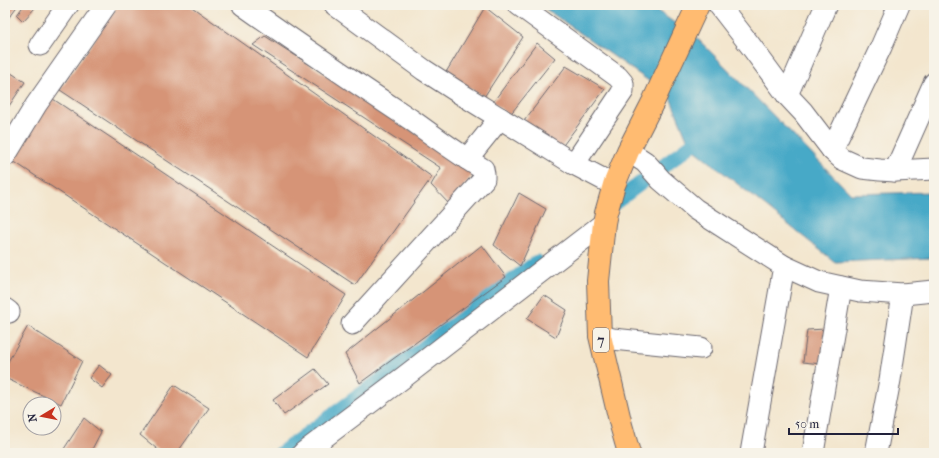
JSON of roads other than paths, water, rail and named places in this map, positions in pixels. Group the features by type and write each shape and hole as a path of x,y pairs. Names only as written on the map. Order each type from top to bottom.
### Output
{"highway":[{"name":"7","path":"629,453 600,336 598,282 604,223 614,187 628,151 653,102 698,5"}],"street":[{"path":"40,46 68,5"},
{"path":"5,156 36,105 106,5"},
{"path":"243,5 303,48 483,169 484,179 352,324"},
{"path":"335,5 424,70 574,164 614,187"},
{"path":"519,5 618,77 623,83 623,91 574,164"},
{"path":"719,5 787,95 803,112 832,150 842,158 862,168 895,171 934,169"},
{"path":"787,95 826,5"},
{"path":"832,150 882,47 899,5"},
{"path":"895,171 934,83"},
{"path":"467,159 500,118"},
{"path":"628,151 645,162 656,175 695,209 784,266 819,282 860,291 902,294 934,292"},
{"path":"303,453 398,382 604,223"},
{"path":"751,453 784,266"},
{"path":"813,453 841,287"},
{"path":"876,453 890,380 902,294"},
{"path":"600,336 620,340 701,348"}],"water":[{"path":"540,5 649,5 699,40 851,194 934,192 934,258 835,262 690,146 669,95"}],"waterway":[{"path":"605,210 706,134"},
{"path":"281,453 537,262"}]}
